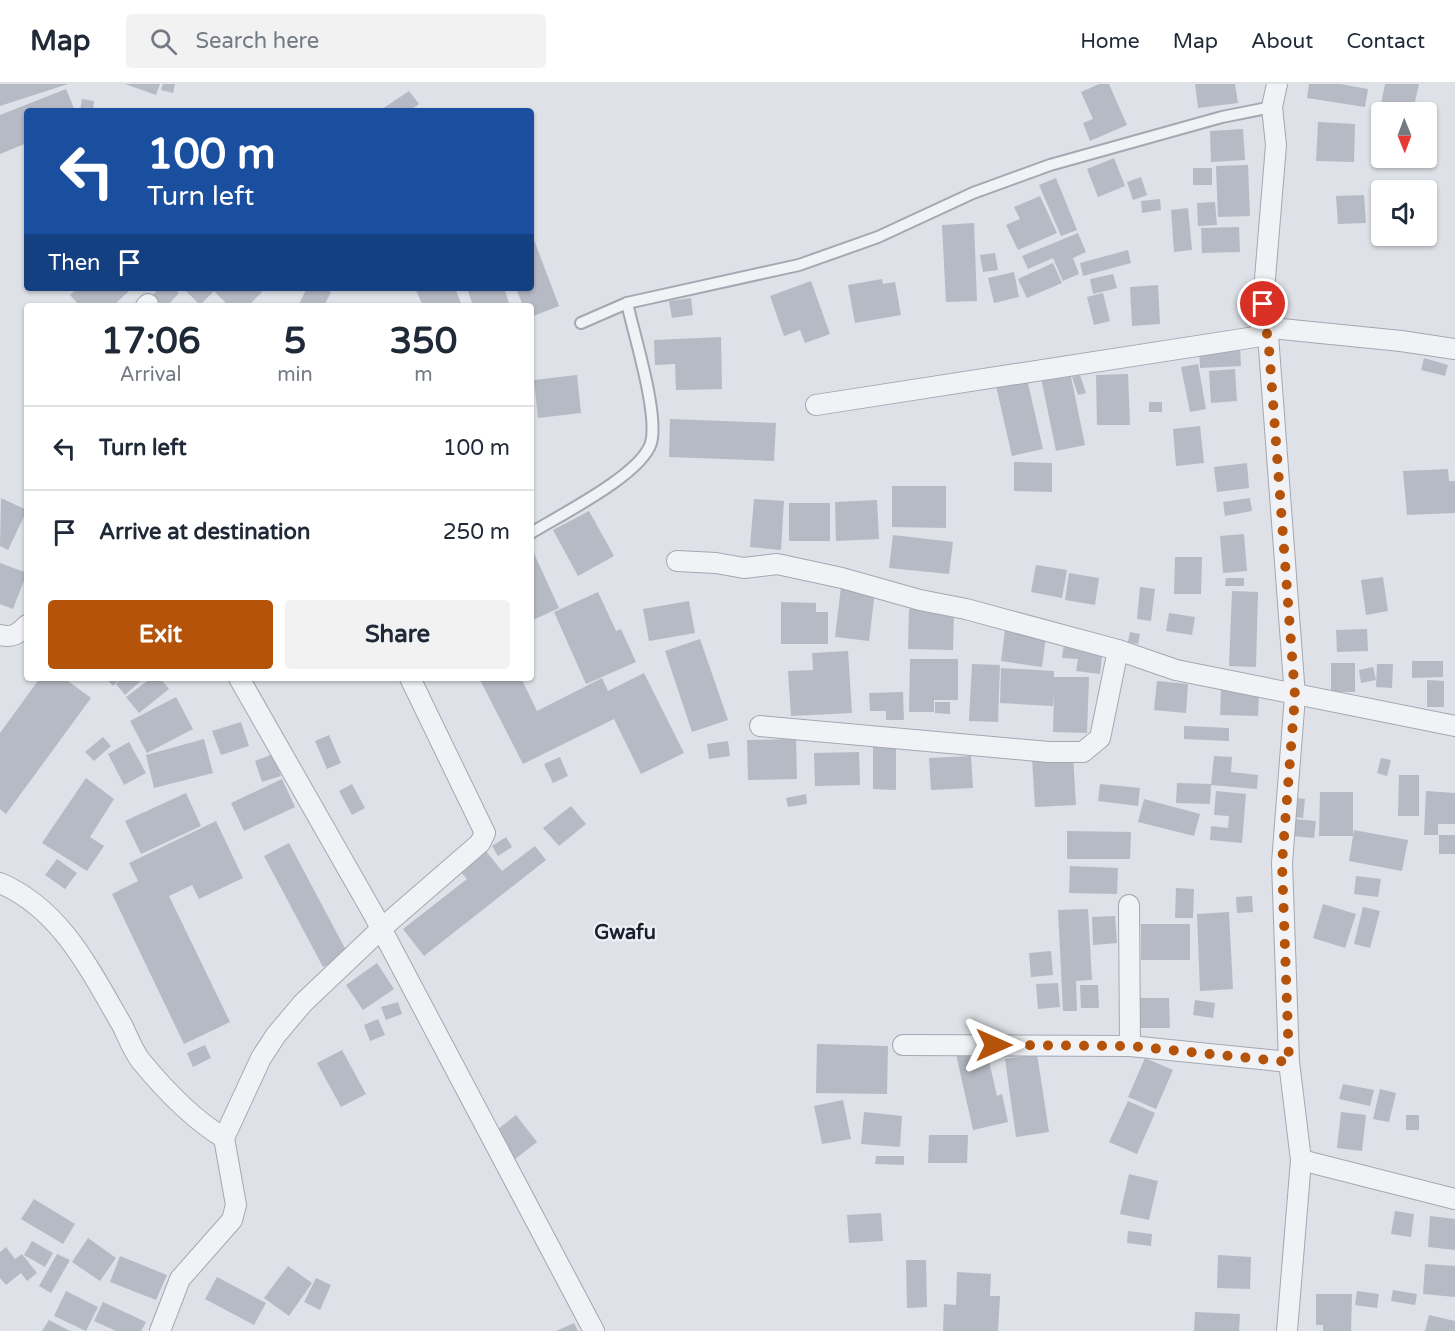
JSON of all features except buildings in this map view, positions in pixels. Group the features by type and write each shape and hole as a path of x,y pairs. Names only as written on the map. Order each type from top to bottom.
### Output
{"street":[{"path":"1277,84 1272,107 1276,145 1265,331 1295,696 1282,863 1289,1062 1301,1160 1287,1331"},
{"path":"816,405 1265,331 1401,341 1455,349"},
{"path":"677,561 716,562 744,568 777,564 842,578 920,600 966,609 1118,650 1176,670 1295,696 1455,726"},
{"path":"0,635 9,637 19,634 24,629"},
{"path":"760,726 1049,752 1083,752 1100,738 1118,650"},
{"path":"241,681 382,928 594,1331"},
{"path":"160,1331 180,1279 232,1220 236,1205 224,1138 261,1058 276,1035 303,1002 382,928 480,843 484,832 411,681"},
{"path":"0,883 18,891 67,933 82,954 140,1060 198,1122 224,1138"},
{"path":"1129,904 1130,1046"},
{"path":"903,1045 1130,1046 1289,1062"},
{"path":"1301,1160 1455,1199"}],"lane":[{"path":"582,323 627,303 799,265 878,237 974,193 1050,165 1222,117 1272,107"},
{"path":"534,531 616,481 638,462 650,443 653,418 627,303"}],"district":[{"name":"Gwafu","path":"625,933"}],"route":[{"path":"994,1045 1130,1046 1289,1062 1282,863 1295,696 1268,335 1261,327 1263,304"}]}
